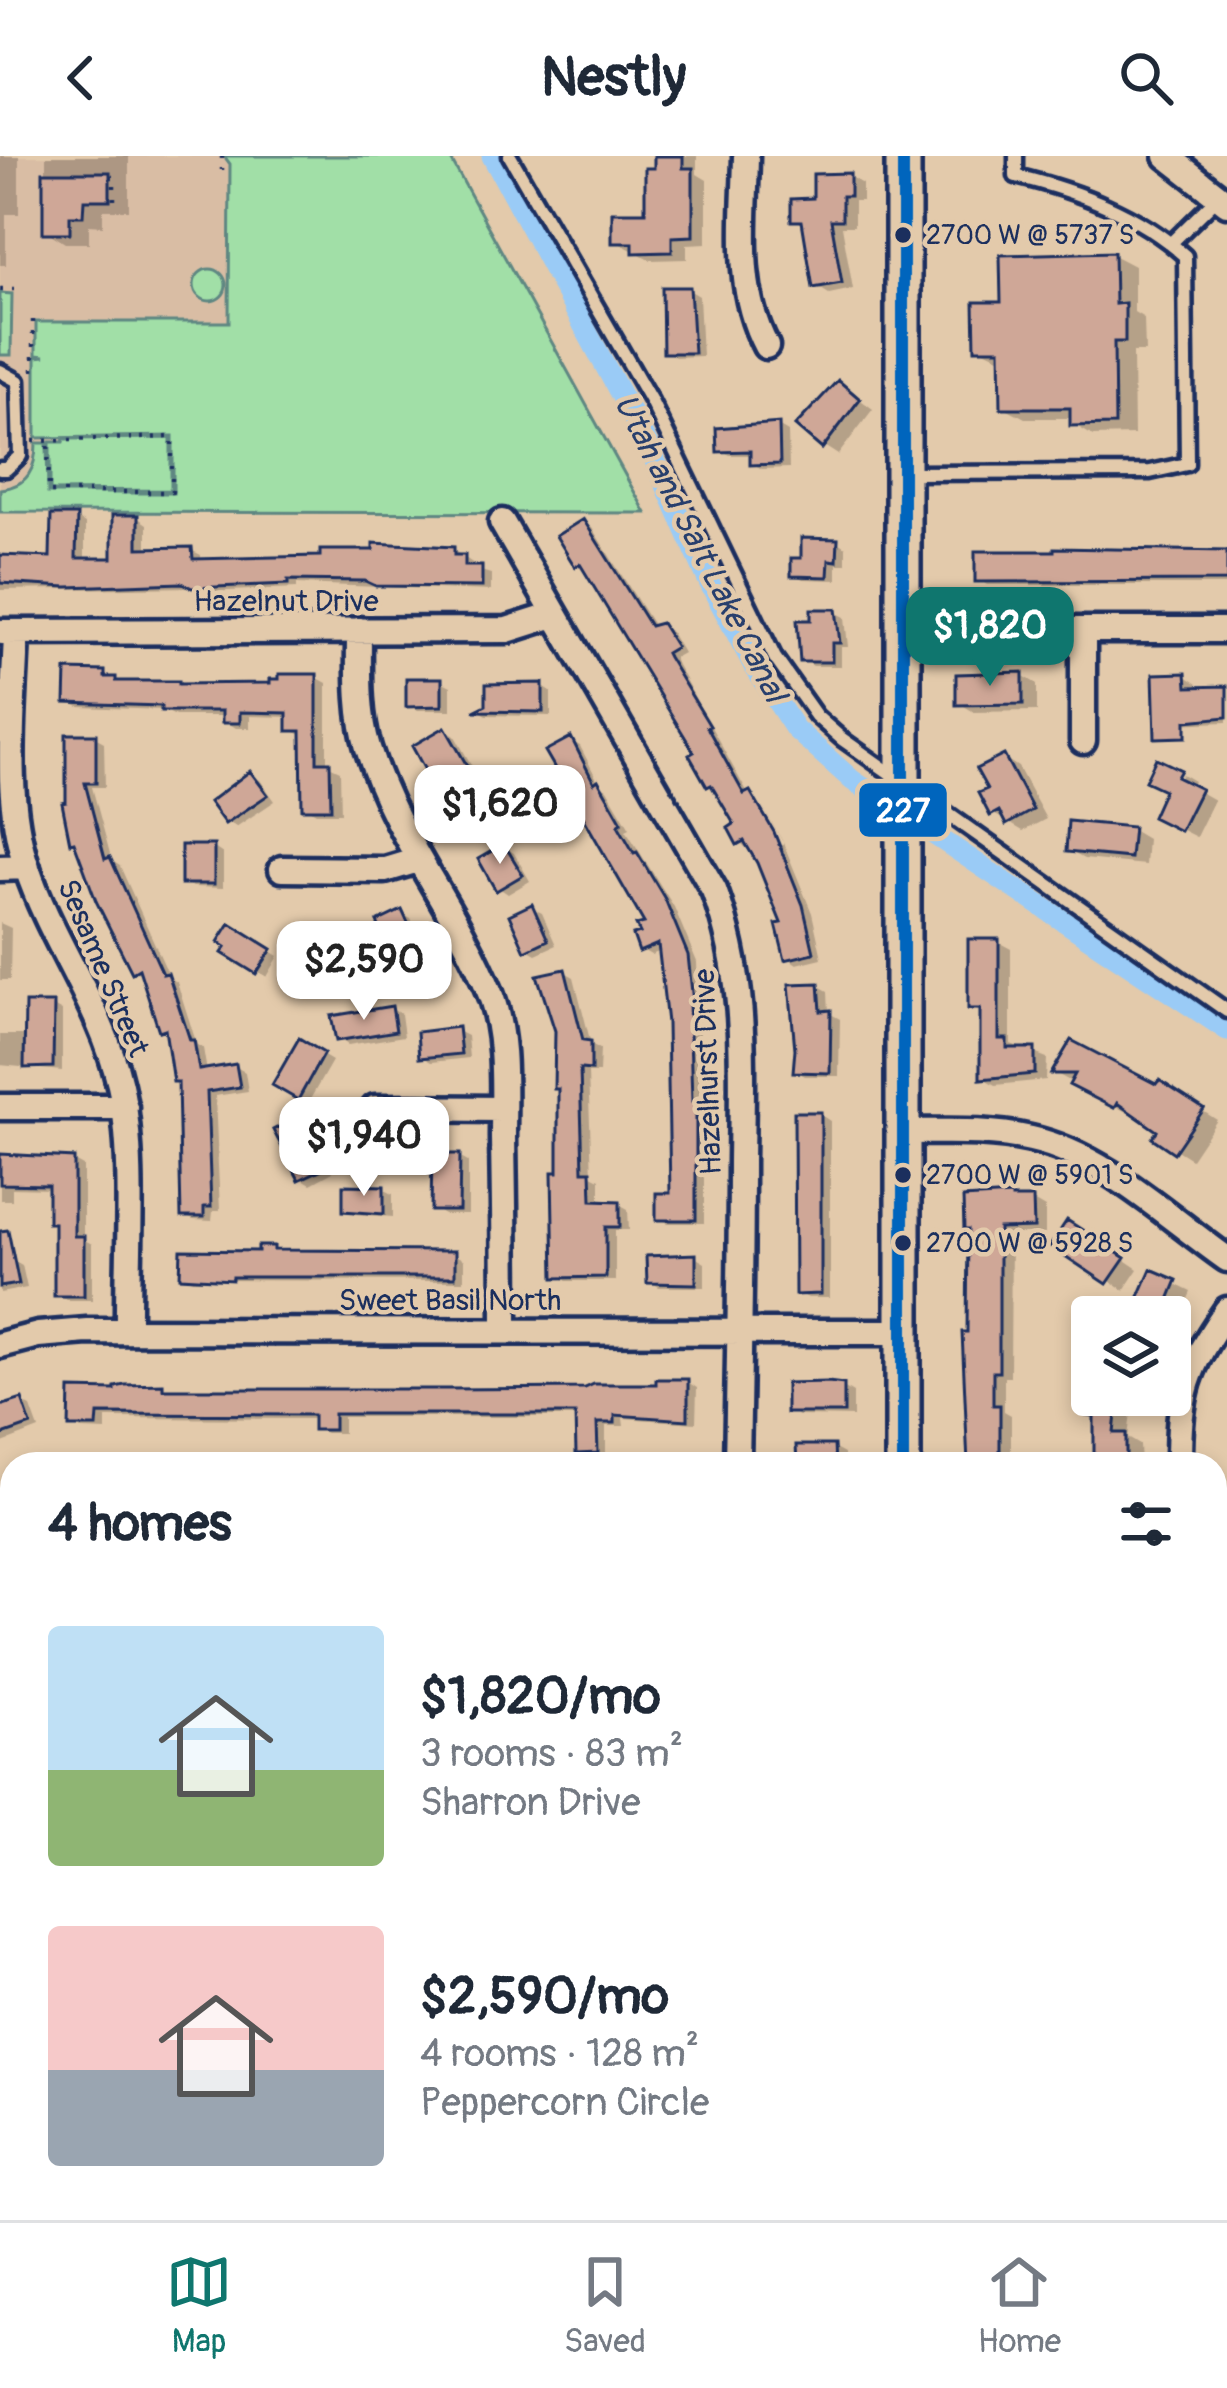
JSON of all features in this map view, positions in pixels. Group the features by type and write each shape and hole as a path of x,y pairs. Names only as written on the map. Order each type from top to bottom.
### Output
{"main road":[{"path":"903,156 903,1452"}],"street":[{"path":"746,156 744,288 752,320 766,346"},
{"path":"1168,156 1224,199"},
{"name":"Hazelhurst Drive","path":"502,522 714,890 734,952 742,1021 737,1452"},
{"name":"Hazelnut Drive","path":"8,632 507,630 554,615"},
{"path":"358,630 368,747 385,796 490,994 501,1050 505,1329"},
{"path":"903,630 1227,630"},
{"path":"1083,630 1083,741"},
{"name":"Sesame Street","path":"8,632 15,814 27,867 52,931 101,1026 124,1107 128,1331"},
{"path":"282,869 385,870 418,860"},
{"path":"0,868 27,867"},
{"path":"0,1107 124,1107"},
{"path":"375,1108 503,1109"},
{"path":"902,1132 1006,1134 1056,1146 1108,1174 1227,1258"},
{"path":"1179,1452 1181,1395 1191,1367 1227,1310"},
{"name":"Sweet Basil North","path":"0,1345 38,1335 128,1331 902,1332"}],"lane":[{"path":"510,156 651,401 775,658 817,716 1227,1011"},
{"path":"903,473 1150,472 1187,464 1185,256 1172,243 1088,197 1016,176 1016,156"},
{"path":"1172,243 1224,199"},
{"path":"0,371 18,380 20,456 0,469"}],"path":[{"path":"222,156 222,170"},
{"path":"110,177 113,204"},
{"path":"0,289 14,289"},
{"path":"32,320 32,372"},
{"path":"32,441 48,440 172,437 172,492 49,492 48,440"}],"shaded area":[{"path":"0,156 449,156 646,513 0,512"}],"green space":[{"path":"224,156 449,156 646,513 0,512 0,489 28,475 36,443 47,443 48,493 173,493 173,436 36,438 36,357 45,356 36,355 36,322 229,322 230,164"},
{"path":"210,269 222,273 226,285 222,297 210,301 198,297 194,285 198,273"},
{"path":"0,293 12,294 11,355 0,355"},
{"path":"171,438 171,490 50,491 50,442"}],"building":[{"path":"654,156 683,156 683,168 693,168 693,236 672,237 672,252 633,253 633,243 612,243 612,212 645,212 645,168 654,168"},
{"path":"43,172 110,172 110,200 84,200 83,216 70,216 70,233 43,233"},
{"path":"850,173 850,196 842,196 842,220 831,220 842,283 813,288 802,221 791,221 791,199 813,198 813,174"},
{"path":"1114,252 1115,304 1125,303 1125,342 1114,342 1115,425 1070,426 1070,408 1001,408 1000,349 975,349 974,302 1001,302 1000,255"},
{"path":"662,287 690,287 694,353 663,353"},
{"path":"838,380 860,399 822,449 795,426"},
{"path":"779,423 780,464 750,465 750,451 717,452 716,428"},
{"path":"51,515 77,515 76,558 112,558 112,515 138,515 138,548 192,547 193,559 320,556 320,550 373,550 373,543 454,547 454,555 465,555 465,566 482,566 482,587 288,580 288,584 192,588 182,583 67,587 0,583 0,555 50,557"},
{"path":"583,519 650,626 661,623 676,647 666,653 668,657 744,794 750,791 774,832 803,905 814,953 785,960 776,924 781,923 757,863 744,841 737,845 728,828 734,824 689,755 694,752 580,564 575,567 556,536"},
{"path":"801,538 838,539 837,561 829,560 828,577 791,576 791,558 801,558"},
{"path":"975,551 1227,551 1227,581 975,582"},
{"path":"811,609 836,609 840,643 832,643 832,662 800,662 797,620 811,620"},
{"path":"66,670 105,671 105,677 116,677 116,681 179,684 270,683 279,674 317,674 317,762 330,762 331,809 302,809 301,731 287,731 287,713 240,712 240,723 222,723 222,711 65,703"},
{"path":"1023,672 1023,704 956,705 956,674"},
{"path":"1186,673 1187,687 1227,686 1227,717 1186,721 1186,737 1155,738 1153,674"},
{"path":"406,678 442,678 442,706 406,707"},
{"path":"543,683 543,712 474,711 486,705 486,684"},
{"path":"445,727 477,783 493,774 514,811 495,822 487,808 455,826 412,746"},
{"path":"66,734 96,734 96,783 85,783 105,859 110,857 163,974 168,973 190,1040 194,1040 199,1070 236,1064 240,1087 207,1092 211,1207 204,1207 204,1217 181,1217 178,1082 173,1082 165,1029 159,1031 139,969 132,973 96,901 74,842 70,843 62,803 66,802"},
{"path":"571,737 594,783 598,780 622,822 618,825 634,853 665,899 688,955 696,1220 656,1220 656,1193 670,1193 667,1023 658,944 639,952 633,935 640,933 636,925 644,923 545,751"},
{"path":"1004,755 1033,810 1006,825 999,811 990,816 978,793 987,789 976,769"},
{"path":"1156,758 1181,770 1177,777 1201,789 1180,831 1152,817 1164,790 1145,781"},
{"path":"250,771 268,795 225,824 209,802"},
{"path":"1068,821 1133,827 1130,858 1066,852"},
{"path":"504,844 523,875 496,891 478,859"},
{"path":"181,845 214,845 214,884 181,884"},
{"path":"532,904 548,940 525,951 509,915"},
{"path":"402,910 426,962 401,974 377,922"},
{"path":"230,923 272,949 256,974 222,953 226,947 218,942"},
{"path":"301,935 350,936 350,970 301,966"},
{"path":"968,939 999,939 999,1039 1007,1039 1007,1048 1035,1048 1035,1074 980,1079 980,1009 968,1009"},
{"path":"565,969 583,1040 591,1041 591,1070 580,1069 583,1171 591,1171 592,1200 620,1201 620,1227 606,1227 606,1277 554,1278 555,1031 537,975"},
{"path":"819,983 821,1011 831,1010 830,1073 793,1072 789,984"},
{"path":"25,1003 54,1003 53,1067 24,1068"},
{"path":"392,1006 396,1031 336,1041 331,1016"},
{"path":"458,1027 461,1054 419,1058 417,1032"},
{"path":"299,1038 324,1053 298,1100 272,1085"},
{"path":"1071,1040 1156,1084 1159,1080 1204,1109 1174,1153 1152,1138 1157,1131 1117,1103 1114,1108 1069,1085 1075,1074 1051,1074"},
{"path":"794,1112 821,1112 821,1294 795,1295"},
{"path":"300,1116 326,1167 299,1180 273,1130"},
{"path":"0,1154 74,1158 74,1236 84,1236 84,1296 54,1296 54,1223 48,1223 48,1185 0,1184"},
{"path":"432,1154 460,1154 459,1211 431,1211"},
{"path":"343,1185 384,1186 384,1214 343,1211"},
{"path":"963,1198 1033,1198 1034,1228 999,1229 999,1372 993,1372 993,1405 1000,1405 1000,1452 967,1452 962,1332 967,1332 968,1230 964,1230"},
{"path":"1067,1220 1125,1258 1107,1284 1050,1246"},
{"path":"8,1230 19,1284 0,1287 0,1231"},
{"path":"258,1246 455,1251 455,1277 180,1277 181,1250 258,1251"},
{"path":"696,1254 696,1284 647,1283 646,1256"},
{"path":"1151,1269 1177,1280 1171,1296 1139,1296"},
{"path":"656,1379 688,1379 688,1420 615,1415 615,1423 597,1423 598,1452 576,1452 575,1414 334,1414 334,1430 313,1430 313,1415 98,1414 97,1427 69,1427 70,1389 163,1384 163,1389 656,1384"},
{"path":"786,1383 844,1384 844,1413 786,1413"},
{"path":"22,1399 31,1425 0,1436 0,1406"},
{"path":"1094,1416 1116,1416 1114,1433 1126,1433 1126,1452 1094,1452"},
{"path":"796,1445 834,1445 834,1452 796,1452"}],"waterway":[{"name":"Utah and Salt Lake Canal","path":"492,156 649,447 709,582 755,668 795,729 852,780 1227,1030"}],"transit line":[{"name":"227","path":"903,156 903,1452"}],"place":[{"name":"2700 W @ 5737 S","path":"903,235"},
{"name":"2700 W @ 5901 S","path":"903,1175"},
{"name":"2700 W @ 5928 S","path":"903,1243"}]}
